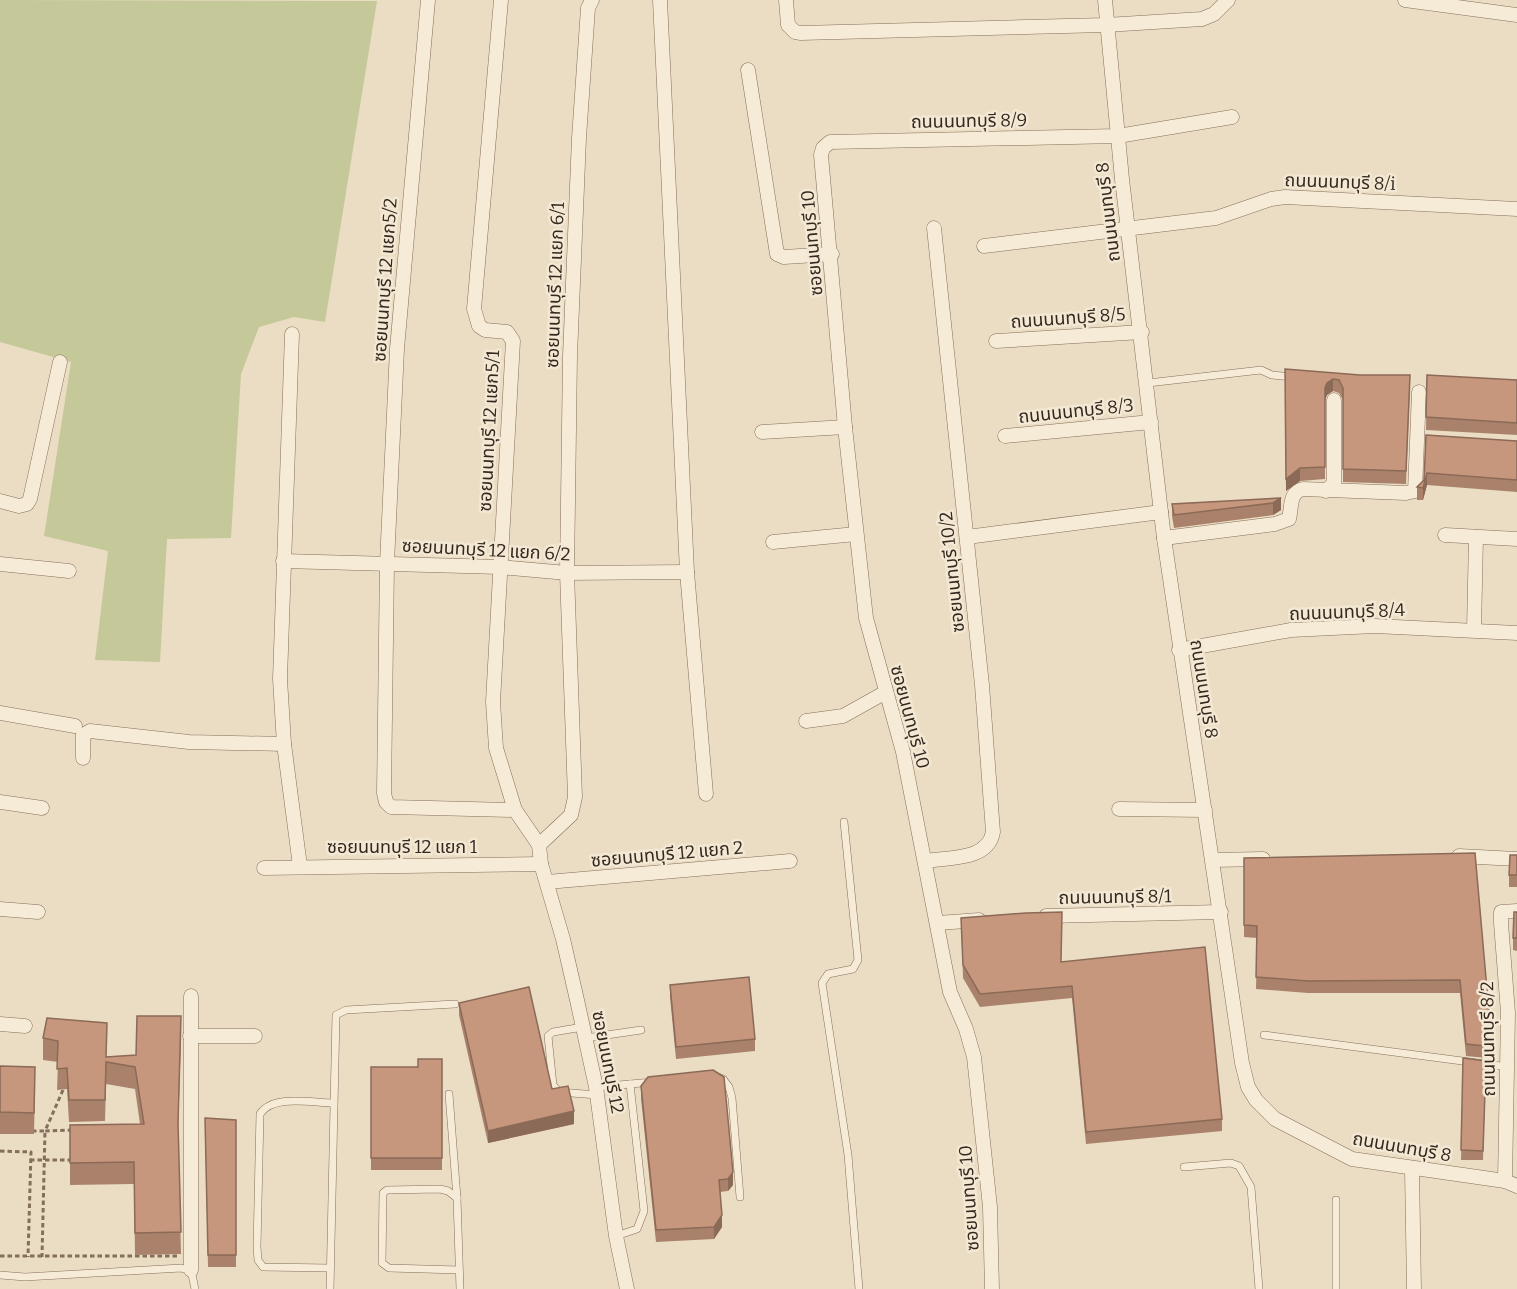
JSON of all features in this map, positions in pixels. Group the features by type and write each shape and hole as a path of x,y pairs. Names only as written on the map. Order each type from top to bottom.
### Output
{"street":[{"name":"ซอยนนทบุรี 12 แยก5/2","path":"427,0 401,295 387,563 384,793 386,802 391,807 515,810"},
{"name":"ซอยนนทบุรี 12 แยก5/1","path":"501,0 474,309 479,326 485,330 507,332 513,342 493,702 496,748 515,810 538,845"},
{"name":"ซอยนนทบุรี 12 แยก 6/1","path":"538,845 571,815 574,807 567,573 570,356 579,138 588,8 592,0"},
{"path":"660,0 687,572 706,794"},
{"path":"786,0 788,25 795,32 1106,25 1202,18 1214,14 1228,0"},
{"name":"ถนนนนทบุรี 8","path":"1105,0 1118,136 1164,538 1242,1063 1248,1087 1256,1100 1275,1119 1352,1159 1511,1183"},
{"path":"1405,0 1463,4 1517,15"},
{"path":"747,70 777,254 784,257 832,254"},
{"name":"ถนนนนทบุรี 8/9","path":"823,148 830,142 1118,136 1232,117"},
{"name":"ซอยนนทบุรี 10","path":"823,148 845,427 869,636 903,752 950,992 966,1029 974,1057 990,1207 992,1289"},
{"name":"ถนนนนทบุรี 8/i","path":"984,246 1216,218 1285,197 1517,209"},
{"name":"ซอยนนทบุรี 10/2","path":"925,861 981,852 992,835 982,685 934,228"},
{"name":"ถนนนนทบุรี 8/5","path":"996,341 1142,332"},
{"path":"292,334 280,679 284,744 300,866"},
{"path":"0,501 24,506 30,499 60,362"},
{"path":"1164,538 1275,524 1289,519 1293,496 1297,491 1406,494 1415,491 1423,438 1419,392"},
{"path":"1326,491 1334,483 1334,400"},
{"name":"ถนนนนทบุรี 8/3","path":"1005,436 1151,422"},
{"path":"762,432 845,427"},
{"path":"967,537 1161,512"},
{"path":"773,542 856,534"},
{"path":"1446,535 1517,539"},
{"path":"1474,630 1476,537"},
{"name":"ซอยนนทบุรี 12 แยก 6/2","path":"283,561 500,567 567,573 687,572"},
{"path":"0,564 69,572"},
{"name":"ถนนนนทบุรี 8/4","path":"1179,650 1291,630 1375,626 1517,633"},
{"path":"806,721 843,716 886,692"},
{"path":"0,713 75,726"},
{"path":"83,758 83,735 90,731 189,742 284,744"},
{"path":"0,802 42,808"},
{"path":"1119,808 1205,810"},
{"name":"ซอยนนทบุรี 12","path":"538,845 596,1091 616,1236 627,1289"},
{"path":"1445,856 1517,859"},
{"path":"1213,860 1282,859"},
{"name":"ซอยนนทบุรี 12 แยก 2","path":"547,882 790,861"},
{"name":"ซอยนนทบุรี 12 แยก 1","path":"264,868 541,864"},
{"path":"0,909 38,912"},
{"name":"ถนนนนทบุรี 8/2","path":"1511,1183 1508,1067 1513,1013 1501,912 1517,911"},
{"name":"ถนนนนทบุรี 8/1","path":"1037,916 1221,912"},
{"path":"938,923 993,919"},
{"path":"191,996 191,1263"},
{"path":"0,1024 25,1026"},
{"path":"190,1036 255,1036"},
{"path":"1412,1169 1414,1289"}],"lane":[{"path":"1148,383 1261,370 1272,375 1305,378"},
{"path":"844,822 858,960 853,969 828,974 822,983 848,1155 860,1289"},
{"path":"330,1289 336,1015 346,1010 455,1004"},
{"path":"641,1030 553,1032 548,1036 553,1085 559,1092 596,1091 661,1081"},
{"path":"1264,1035 1508,1067"},
{"path":"714,1076 723,1078 732,1098 740,1197"},
{"path":"616,1236 637,1229 644,1211 630,1084"},
{"path":"449,1094 457,1198 460,1289"},
{"path":"330,1268 263,1267 258,1260 257,1236 260,1114 264,1107 276,1102 333,1103"},
{"path":"1184,1167 1231,1163 1239,1166 1251,1187 1259,1289"},
{"path":"457,1198 448,1191 440,1189 387,1190 383,1193 382,1263 389,1268 459,1270"},
{"path":"1336,1200 1336,1289"},
{"path":"0,1275 25,1277 181,1268 191,1263 195,1289"}],"path":[{"path":"42,1257 45,1131 63,1090"},
{"path":"23,1131 79,1130"},
{"path":"0,1151 31,1152 28,1257"},
{"path":"30,1160 85,1160"},
{"path":"161,1246 161,1256"},
{"path":"0,1256 161,1256 191,1263"}],"green space":[{"path":"0,0 377,1 325,322 294,317 259,327 241,374 231,538 167,539 160,662 95,660 108,551 44,536 71,362 0,342"}],"building":[{"path":"1285,369 1360,375 1410,375 1406,471 1343,469 1343,388 1339,380 1333,379 1327,383 1325,388 1325,467 1300,468 1286,479"},
{"path":"1427,375 1517,380 1517,423 1426,417"},
{"path":"1426,435 1517,441 1517,480 1427,473 1423,488 1417,487 1424,480"},
{"path":"1281,498 1273,503 1174,515 1172,504"},
{"path":"1475,853 1491,1035 1487,1036 1486,1046 1466,1044 1460,980 1308,981 1256,977 1257,926 1244,925 1244,858"},
{"path":"1510,855 1517,855 1517,875 1509,875"},
{"path":"1062,912 1061,962 1205,947 1222,1119 1086,1132 1072,986 980,994 963,965 961,918"},
{"path":"1514,912 1517,912 1517,938 1513,938"},
{"path":"749,977 755,1039 676,1047 670,985"},
{"path":"529,987 552,1089 568,1086 574,1111 488,1131 459,1003"},
{"path":"137,1016 181,1016 178,1123 181,1232 135,1233 134,1162 70,1163 70,1125 144,1124 135,1067 106,1062 105,1100 69,1100 67,1068 57,1069 58,1041 43,1038 47,1018 107,1023 106,1057 136,1055"},
{"path":"1463,1058 1486,1061 1483,1151 1461,1150"},
{"path":"418,1059 442,1059 442,1158 371,1158 371,1067 418,1067"},
{"path":"0,1066 35,1067 34,1113 0,1112"},
{"path":"713,1070 724,1077 733,1172 728,1179 719,1180 722,1215 714,1227 656,1230 641,1086 648,1077"},
{"path":"205,1118 236,1120 236,1255 208,1255"}]}
